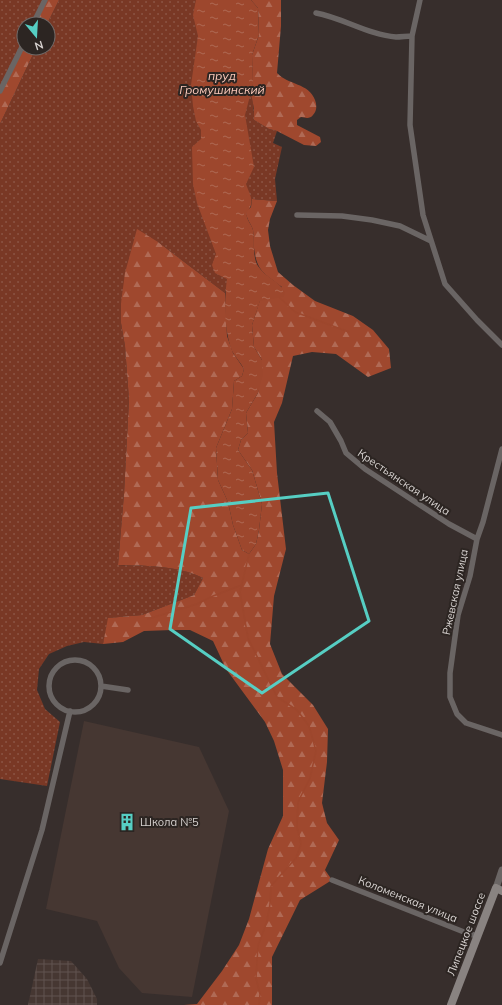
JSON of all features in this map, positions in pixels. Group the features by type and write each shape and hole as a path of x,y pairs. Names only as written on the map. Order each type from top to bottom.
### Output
{"main road":[{"name":"Липецкое шоссе","path":"451,1005 477,936 499,889"}],"street":[{"path":"37,16 45,0"},
{"path":"420,0 412,36 410,125 423,215 445,284 502,345"},
{"path":"316,13 330,16 380,34 396,37 412,36"},
{"path":"0,91 17,56"},
{"path":"297,215 342,216 372,220 400,226 431,241"},
{"name":"Крестьянская улица","path":"317,411 330,422 346,453 365,469 449,524 477,539"},
{"name":"Ржевская улица","path":"502,449 483,522 477,539 470,576 458,616 450,673 450,697 457,714 466,723 502,735"},
{"path":"71,660 86,662 100,676 100,695 92,706 79,712 70,711 58,705 50,693 51,678 58,666 71,660"},
{"path":"101,686 128,690"},
{"path":"0,963 42,830 70,711"},
{"name":"Липецкое шоссе","path":"499,889 502,870"},
{"name":"Коломенская улица","path":"332,880 477,936"}],"highlighted area":[{"path":"328,493 369,621 262,693 170,629 191,508"}],"shaded area":[{"path":"0,0 45,0 37,16 16,16 16,56 18,56 0,91"},
{"path":"59,0 251,0 252,93 254,120 269,129 277,131 273,143 282,147 275,179 277,201 252,199 225,293 158,242 121,303 121,323 125,346 129,400 124,494 118,565 172,568 203,578 194,595 142,615 109,618 103,644 84,642 67,646 49,654 39,669 37,690 45,709 60,722 47,786 0,779 0,124 32,56 56,56 56,16 51,16"},
{"path":"84,721 199,747 229,811 192,997 142,993 119,968 97,921 46,909"},
{"path":"38,959 71,961 87,979 97,999 97,1005 28,1005"}],"green space":[{"path":"45,0 59,0 51,16 37,16"},
{"path":"251,0 281,0 281,26 277,73 287,80 308,90 312,94 316,104 315,112 309,118 301,117 297,120 297,125 320,137 321,142 316,146 304,145 277,131 269,129 254,120 254,109 251,93 253,84 252,55 259,35 258,8"},
{"path":"20,56 32,56 0,124 0,91"},
{"path":"252,199 277,201 270,219 268,230 270,246 278,272 315,301 353,316 373,330 389,349 391,368 368,377 336,354 312,352 293,356 282,403 274,422 277,473 286,549 274,596 270,644 282,674 313,705 328,729 327,762 322,803 327,823 339,840 325,870 332,880 300,900 272,957 272,1005 184,1005 197,1004 222,971 239,945 249,919 268,849 283,816 283,770 274,741 265,722 226,669 213,641 190,630 172,630 144,631 123,642 103,644 108,618 142,615 194,595 203,578 172,568 118,565 124,494 129,400 125,346 121,323 121,303 125,273 137,229 158,242 225,293 227,336 233,353 244,369 242,376 234,381 232,409 216,448 218,480 228,502 233,525 242,550 249,554 256,544 262,504 252,470 238,450 241,440 248,433 246,413 258,393 262,360 254,347 252,325 260,300 282,287 262,271 257,262 255,256 253,230 247,218 246,212 251,207"}],"water":[{"name":"пруд Громушинский","path":"196,0 251,0 258,8 259,35 252,55 253,84 245,115 254,167 246,184 251,199 251,206 246,213 254,234 254,253 256,262 261,270 285,292 284,297 260,301 252,325 254,347 262,360 263,375 258,393 246,413 248,433 241,440 238,450 252,470 262,504 256,544 249,554 242,550 233,525 228,502 218,480 216,448 232,409 234,381 242,376 244,369 232,351 229,343 225,306 227,279 215,273 212,265 216,254 197,203 193,184 192,147 201,139 201,130 196,121 193,106 191,85 198,36 193,15"}],"waterway":[{"path":"280,298 295,312 349,332"},
{"path":"249,554 240,592 248,638 277,697 297,710 309,726 316,751 310,778 298,802 297,827 301,844 296,858 271,886 267,921 258,946 256,978 260,994 259,1005"},
{"path":"148,619 197,604 242,585"}],"place":[{"name":"Школа №5","path":"127,822"}]}
